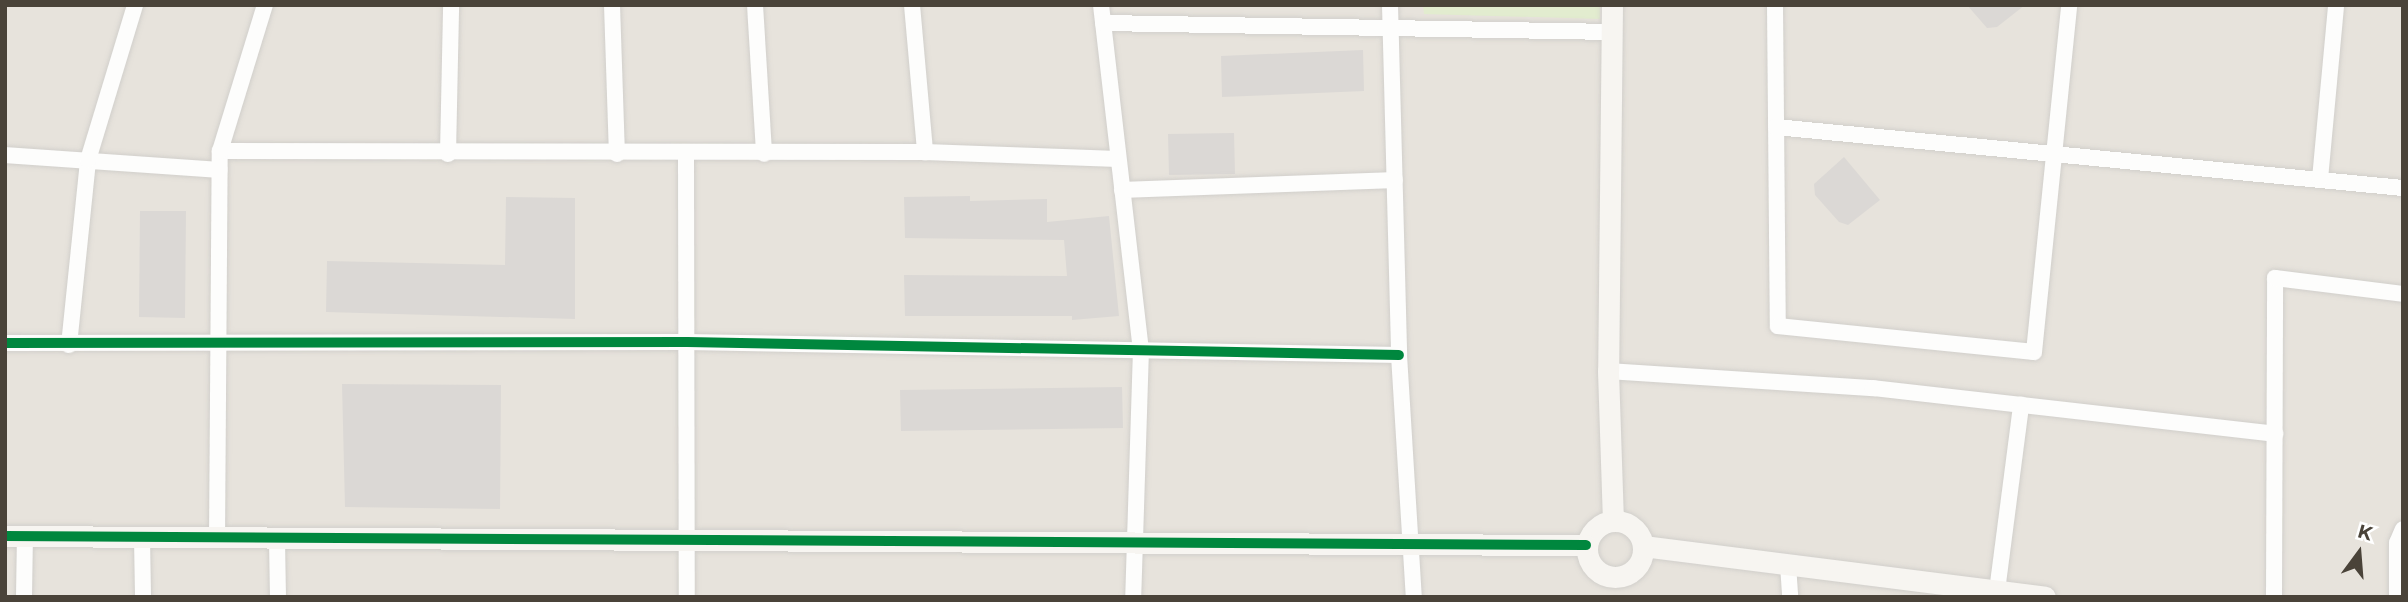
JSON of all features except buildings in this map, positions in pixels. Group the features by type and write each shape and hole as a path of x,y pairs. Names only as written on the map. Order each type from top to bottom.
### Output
{"street":[{"path":"69,345 88,160 135,5"},
{"path":"217,540 215,340 220,151 265,5"},
{"path":"448,154 451,5"},
{"path":"612,5 617,154"},
{"path":"755,5 764,154"},
{"path":"912,5 925,152"},
{"path":"1101,5 1142,349 1133,597"},
{"path":"1391,5 1399,355 1414,597"},
{"path":"1612,5 1608,372 1613,520"},
{"path":"1775,5 1778,326 2034,352 2069,5"},
{"path":"2320,179 2336,5"},
{"path":"1103,23 1613,32"},
{"path":"1776,127 2054,151 2403,188"},
{"path":"220,151 448,154 925,152 1118,159"},
{"path":"686,154 687,597"},
{"path":"5,155 219,170"},
{"path":"1122,190 1395,180"},
{"path":"2274,597 2275,278 2403,294"},
{"path":"5,343 69,345 215,340 687,342 1399,355"},
{"path":"1608,372 1873,388 2275,433"},
{"path":"1997,591 2021,405"},
{"path":"1613,520 1630,525 1643,547 1633,570 1617,587 1594,568 1587,545 1595,528 1613,520"},
{"path":"2397,597 2397,543 2403,529"},
{"path":"24,597 15,536 217,540 688,538 1587,545"},
{"path":"142,538 143,597"},
{"path":"277,540 278,597"},
{"path":"1643,547 2045,597"},
{"path":"1788,565 1790,597"}],"shaded area":[{"path":"5,5 2403,5 2403,597 5,597"}],"green space":[{"path":"1423,5 1600,5 1600,19 1424,14"}],"cycle path":[{"path":"5,343 687,342 1399,355"},
{"path":"5,536 1586,545"}]}
